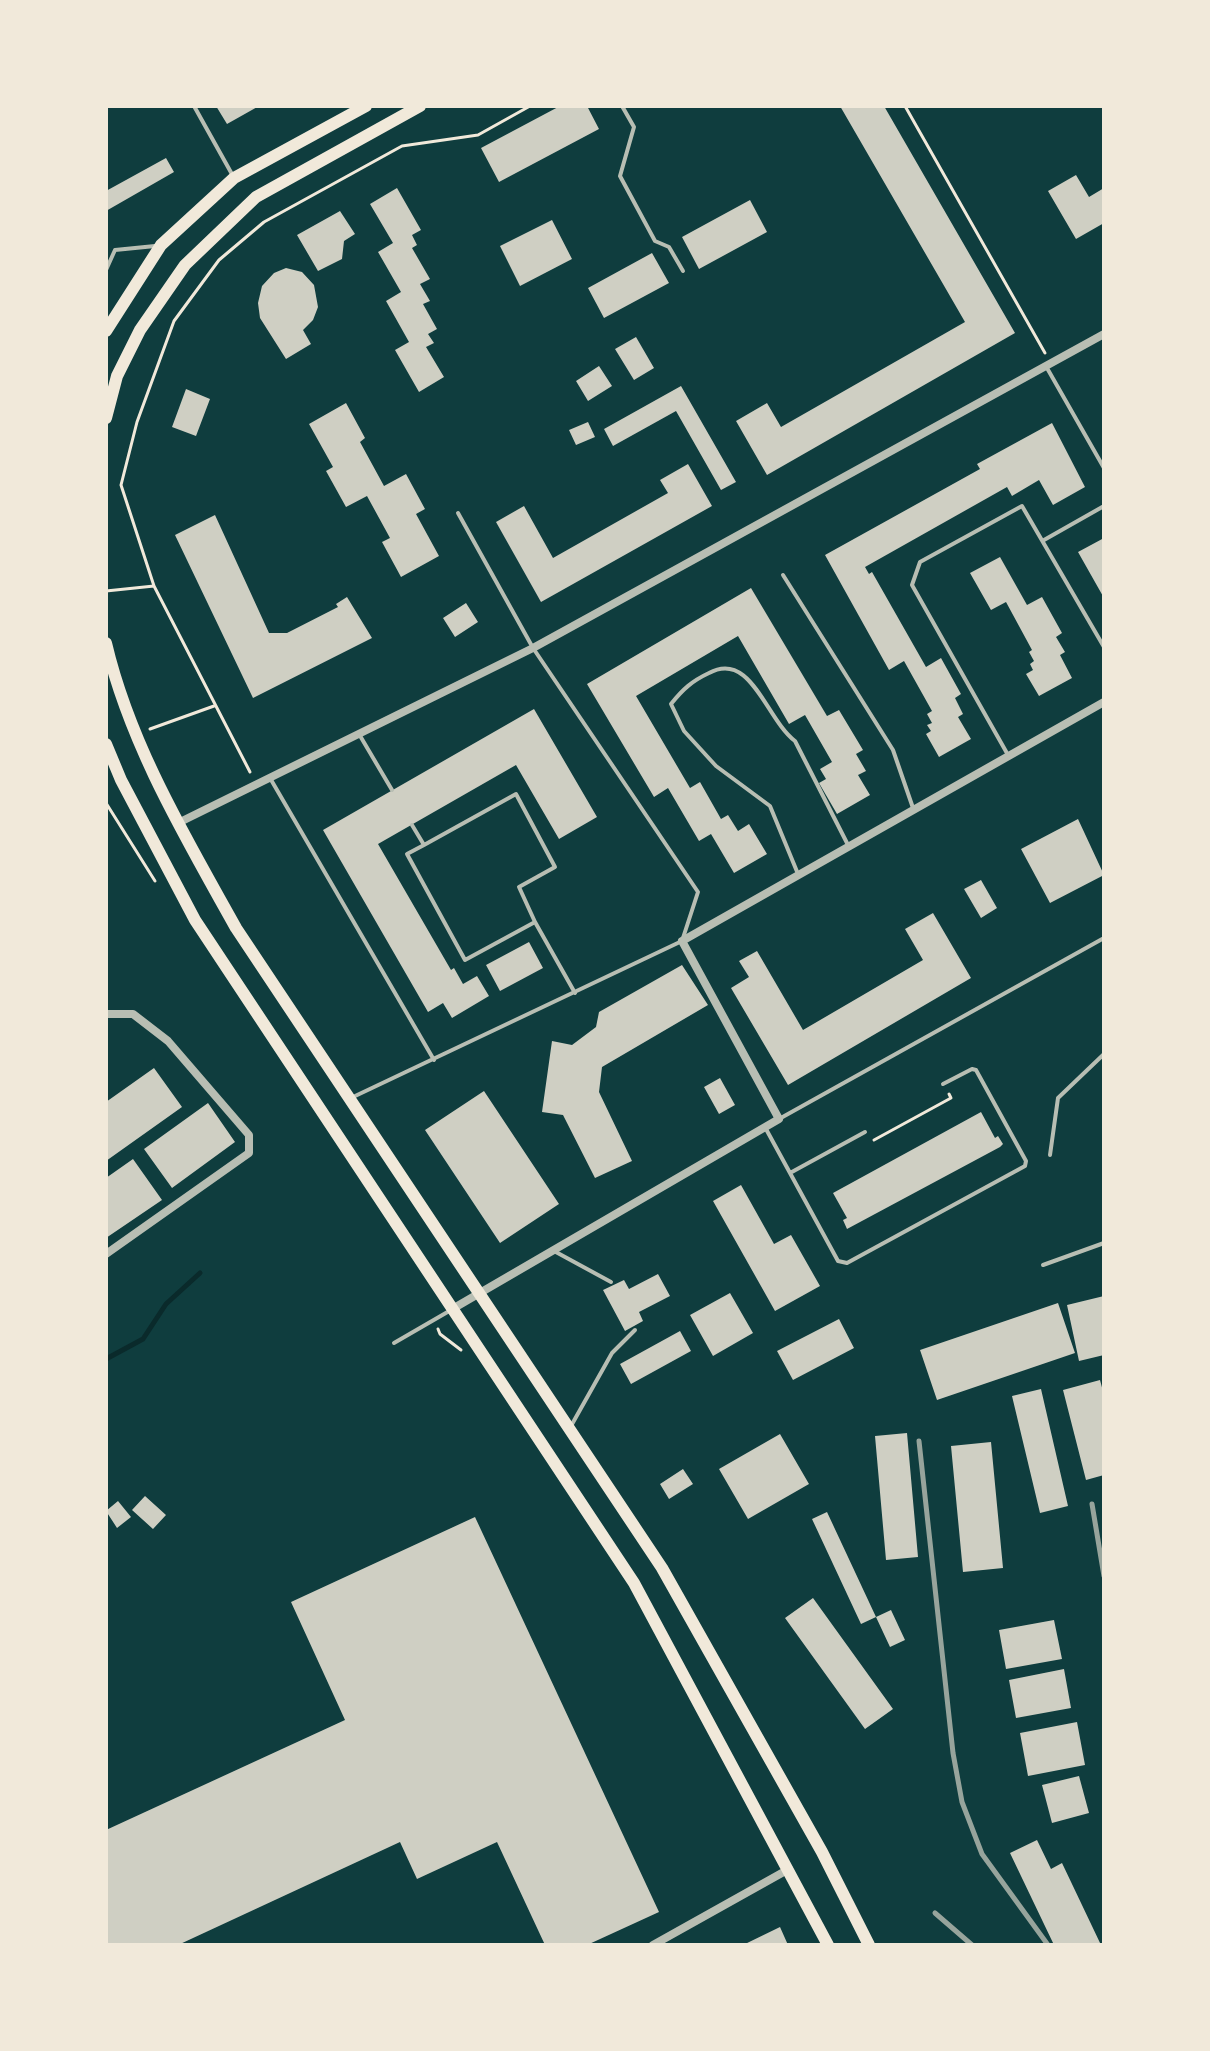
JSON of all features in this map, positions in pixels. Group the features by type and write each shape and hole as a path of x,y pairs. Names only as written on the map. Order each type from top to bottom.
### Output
{"main road":[{"path":"106,331 161,245 234,178 366,106"},
{"path":"106,418 117,376 140,330 185,265 256,197 420,106"},
{"path":"107,646 136,733 178,823 236,928 662,1568 822,1852 869,1945"},
{"path":"106,744 121,780 195,920 634,1583 790,1868 828,1945"}],"street":[{"path":"178,823 533,648 1104,334"},
{"path":"454,1308 779,1119 682,941 1104,702"},
{"path":"106,1014 133,1014 168,1041 249,1135 249,1153 106,1254"},
{"path":"653,1945 790,1868"}],"lane":[{"path":"194,106 234,178"},
{"path":"622,106 634,127 620,176 655,241 669,247 683,271"},
{"path":"106,270 115,250 161,245"},
{"path":"1049,364 1104,468"},
{"path":"1044,540 1104,506"},
{"path":"1008,755 912,580 922,560 1017,507 1025,508 1104,647"},
{"path":"350,1098 682,941 698,892 533,648 458,513"},
{"path":"783,575 893,750 913,808"},
{"path":"798,874 770,806 716,766 684,731 671,704 687,684 721,666 738,668 751,681 781,731 795,741 849,845"},
{"path":"359,734 392,790"},
{"path":"270,778 434,1060"},
{"path":"535,922 465,960 407,854 516,794 555,867 519,887 575,993"},
{"path":"412,825 424,845"},
{"path":"779,1119 1104,938"},
{"path":"1050,1155 1058,1098 1104,1054"},
{"path":"765,1127 838,1261 847,1263 1025,1166 1026,1161 976,1070 972,1069 943,1084"},
{"path":"790,1173 865,1132"},
{"path":"1043,1265 1104,1243"},
{"path":"552,1250 611,1282"},
{"path":"394,1343 454,1308"},
{"path":"570,1428 612,1353 635,1330"}],"path":[{"path":"252,775 154,586 121,485 137,422 174,321 219,260 264,222 402,146 478,135 530,106"},
{"path":"905,106 1049,364"},
{"path":"106,591 154,586"},
{"path":"136,733 214,706"},
{"path":"106,803 156,881"},
{"path":"865,1132 870,1142 951,1098 943,1084"},
{"path":"435,1319 440,1334 465,1353"}],"building":[{"path":"216,106 259,106 227,124"},
{"path":"560,106 587,106 599,129 499,182 481,148"},
{"path":"840,106 884,106 1015,333 767,475 736,421 767,403 781,427 965,322"},
{"path":"166,158 174,172 106,211 106,191"},
{"path":"1076,175 1089,197 1104,188 1104,223 1076,239 1048,191"},
{"path":"397,188 421,230 412,235 417,245 412,248 430,279 420,284 430,301 423,304 437,329 428,334 434,343 426,347 444,377 419,392 395,350 409,342 386,301 401,292 378,252 393,243 370,204"},
{"path":"750,200 767,232 699,269 682,237"},
{"path":"340,211 355,234 344,241 342,259 318,271 297,235"},
{"path":"552,220 572,259 520,286 500,246"},
{"path":"652,253 669,283 604,318 588,288"},
{"path":"286,268 302,272 314,285 318,307 313,320 303,330 311,344 286,359 260,318 258,303 262,286 274,273"},
{"path":"636,337 654,368 634,380 615,349"},
{"path":"599,366 612,386 588,401 576,381"},
{"path":"681,386 736,482 721,490 676,411 613,446 604,429"},
{"path":"186,389 210,399 196,436 172,427"},
{"path":"346,403 365,438 360,442 384,486 406,474 425,509 416,514 439,556 401,577 382,542 390,538 367,496 346,507 326,471 333,467 309,424"},
{"path":"588,422 595,437 576,445 569,430"},
{"path":"1052,423 1085,487 1053,505 1039,480 1012,496 1007,487 865,567 869,574 872,572 926,667 941,658 961,694 955,698 963,714 958,717 971,739 939,757 926,734 931,731 927,725 932,723 927,714 932,711 904,661 889,670 825,555 980,469 977,464"},
{"path":"688,464 712,506 541,602 496,522 524,506 553,558 668,493 660,480"},
{"path":"215,515 269,633 287,633 338,607 336,604 347,597 372,638 253,698 175,535"},
{"path":"1104,538 1104,598 1078,552"},
{"path":"1000,557 1027,605 1042,597 1062,633 1056,637 1065,652 1060,655 1072,678 1039,696 1026,674 1033,670 1030,664 1034,661 1029,652 1032,650 1006,602 991,610 970,573"},
{"path":"751,588 827,716 839,710 863,750 856,754 866,771 858,775 870,795 837,814 819,783 826,779 820,769 832,762 805,715 789,724 738,636 636,696 690,788 700,782 721,819 728,815 738,831 749,824 767,854 734,873 711,834 699,841 668,788 654,797 587,684"},
{"path":"466,603 478,622 455,637 443,618"},
{"path":"534,709 597,817 559,839 516,765 378,844 451,970 454,968 463,984 477,976 489,996 452,1018 443,1003 428,1012 323,830"},
{"path":"1078,819 1104,875 1050,903 1021,849"},
{"path":"981,880 997,908 981,918 964,889"},
{"path":"933,913 971,978 788,1085 731,988 749,977 739,961 757,951 803,1030 923,960 905,929"},
{"path":"529,942 543,968 500,991 486,965"},
{"path":"682,965 708,1005 602,1067 599,1092 632,1161 595,1178 563,1115 542,1112 552,1041 572,1045 596,1027 599,1012"},
{"path":"154,1068 182,1107 106,1161 106,1102"},
{"path":"720,1078 735,1105 719,1114 704,1087"},
{"path":"484,1091 559,1204 500,1243 425,1130"},
{"path":"208,1103 235,1142 172,1188 144,1149"},
{"path":"981,1112 995,1138 998,1136 1003,1144 1000,1147 847,1229 843,1220 847,1218 833,1193"},
{"path":"133,1159 162,1200 106,1238 106,1178"},
{"path":"741,1185 774,1244 791,1235 820,1286 775,1311 713,1201"},
{"path":"658,1274 670,1296 639,1312 643,1321 625,1331 603,1290 624,1280 629,1289"},
{"path":"730,1293 753,1333 713,1356 690,1315"},
{"path":"1104,1296 1104,1355 1079,1361 1067,1305"},
{"path":"1058,1303 1075,1353 937,1400 920,1350"},
{"path":"839,1319 854,1348 793,1380 777,1351"},
{"path":"680,1331 691,1351 631,1384 620,1364"},
{"path":"1100,1380 1104,1395 1104,1475 1086,1480 1063,1390"},
{"path":"1041,1389 1068,1506 1040,1513 1012,1396"},
{"path":"907,1433 918,1557 886,1560 875,1436"},
{"path":"780,1434 809,1484 748,1519 719,1469"},
{"path":"991,1442 1003,1568 963,1572 951,1446"},
{"path":"683,1469 693,1484 669,1499 660,1484"},
{"path":"145,1496 166,1515 153,1529 132,1510"},
{"path":"118,1501 131,1517 117,1528 106,1511"},
{"path":"827,1512 876,1617 861,1624 812,1519"},
{"path":"475,1517 659,1912 587,1945 545,1945 497,1842 417,1879 400,1842 178,1945 106,1945 106,1830 345,1720 291,1602"},
{"path":"813,1598 893,1709 865,1729 785,1618"},
{"path":"891,1610 905,1640 890,1647 876,1617"},
{"path":"1054,1620 1062,1659 1006,1669 999,1630"},
{"path":"1064,1669 1071,1708 1016,1718 1009,1680"},
{"path":"1077,1722 1085,1765 1028,1776 1020,1733"},
{"path":"1079,1776 1089,1813 1052,1823 1042,1785"},
{"path":"1037,1840 1051,1869 1062,1863 1101,1945 1054,1945 1010,1853"},
{"path":"780,1927 788,1945 743,1945"}],"waterway":[{"path":"106,1359 143,1339 166,1304 200,1273"}],"railway":[{"path":"919,1441 953,1753 962,1802 982,1854 1048,1945"},
{"path":"1092,1504 1104,1576"},
{"path":"935,1913 972,1945"}]}
